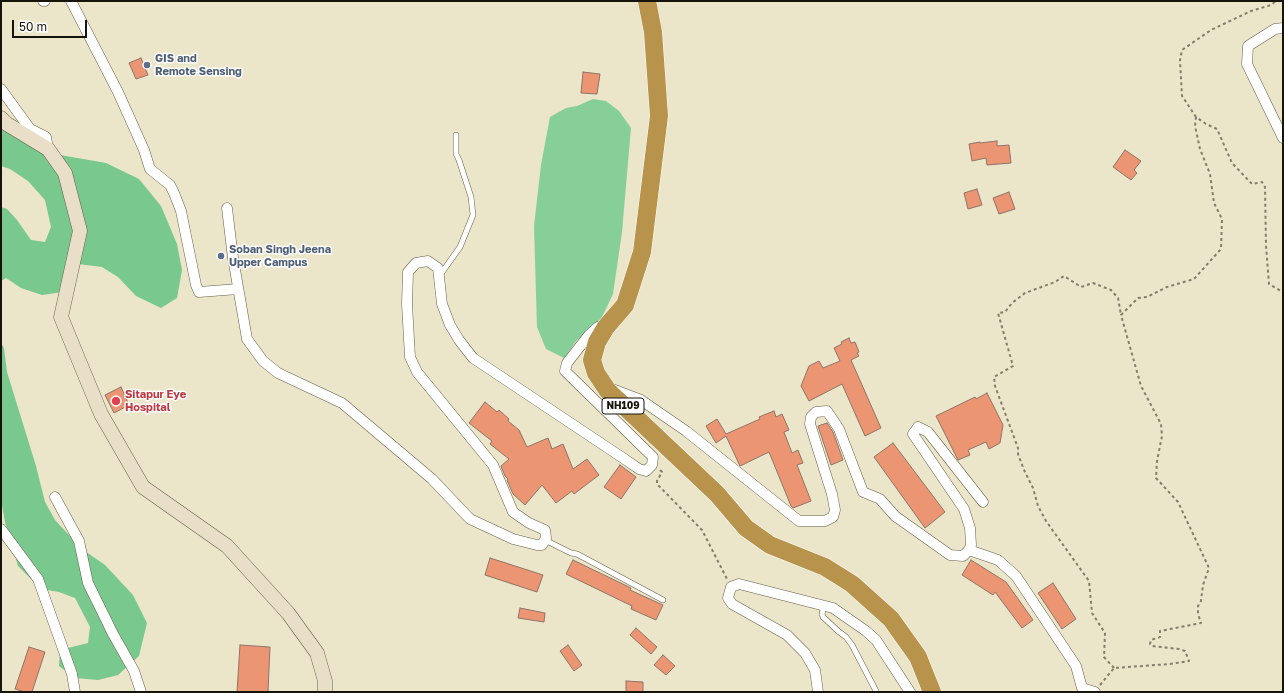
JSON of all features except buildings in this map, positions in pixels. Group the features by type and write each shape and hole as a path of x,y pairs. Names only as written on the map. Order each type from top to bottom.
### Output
{"highway":[{"name":"NH109","path":"647,1 653,32 659,116 642,252 625,305 606,327 597,342 592,360 596,373 608,391 717,494 746,528 770,545 825,567 852,584 891,619 918,657 932,692"}],"main road":[{"path":"1,118 48,149 66,173 80,230 61,317 101,414 143,487 227,546 288,613 317,653 325,680 325,692"}],"street":[{"path":"71,1 118,92 144,150 150,169 170,185 174,193 181,211 196,285 199,292 238,289"},
{"path":"1283,28 1275,29 1248,46 1247,64 1283,138"},
{"path":"1,89 30,129 46,137 48,149"},
{"path":"227,208 238,289 247,339 263,361 278,373 342,403 432,479 470,519 513,539 542,545 546,538 545,530 512,512 493,465 417,372 410,357 407,304 408,272 416,262 428,261 438,268 440,275 442,304 450,325 473,358 639,469 646,471 652,465 653,457 565,371 567,363 589,335 598,327 606,327"},
{"path":"604,386 641,400 647,404 686,431 800,521 825,522 833,517 835,510 832,494 810,424 811,417 816,412 827,411 839,428 863,492 880,499 895,516 950,556 963,556 969,550 971,545 970,528 964,509 913,434 918,426 928,432 984,502"},
{"path":"55,497 79,541 88,583 113,634 134,671 141,692"},
{"path":"1,529 38,579 72,674 75,692"},
{"path":"969,550 998,560 1016,576 1076,666 1082,688 1095,692"},
{"path":"818,692 815,670 805,653 787,635 732,604 728,598 731,587 739,584 833,608 866,630 876,640 910,692"}],"lane":[{"path":"440,275 460,247 473,215 471,197 456,154 456,135"},
{"path":"545,540 571,553 577,554 663,600"},
{"path":"824,606 823,616 846,637 852,645 876,690"}],"path":[{"path":"1276,1 1271,5 1251,11 1211,30 1182,50 1180,60 1182,96 1196,117 1217,129 1232,163 1252,184 1262,182 1265,187 1266,246 1269,284 1283,292"},
{"path":"1121,315 1138,298 1194,279 1221,250 1222,219 1214,203 1210,174 1200,149 1195,126 1196,117"},
{"path":"1095,692 1114,668 1170,664 1189,661 1185,651 1152,646 1150,644 1151,640 1160,637 1160,631 1201,623 1198,614 1198,606 1202,602 1203,585 1209,568 1178,502 1156,478 1157,461 1162,436 1161,424 1141,386 1121,315 1118,298 1111,290 1093,283 1081,287 1064,276 1055,282 1025,293 1012,303 1005,312 998,313 1013,366 994,377 995,386 1018,448 1018,454 1033,488 1038,506 1046,520 1089,581 1092,613 1105,633 1104,657 1114,668"},
{"path":"652,465 662,472 657,484 702,530 731,587"}],"green space":[{"path":"593,99 606,101 619,111 631,128 622,232 613,294 601,319 577,340 564,358 546,349 537,327 534,226 541,165 550,117 566,108 577,106"},
{"path":"1,127 60,155 106,163 139,179 161,206 177,244 182,270 177,298 161,308 136,296 118,277 102,267 78,264 63,292 42,295 21,288 6,278 1,281 1,207 7,209 17,220 31,240 45,242 51,227 45,200 28,181 10,169 1,166"},
{"path":"1,343 4,348 7,372 36,466 45,502 55,520 82,549 105,565 133,595 147,623 139,656 118,675 98,680 75,678 59,666 60,650 88,643 90,627 75,598 59,592 41,589 18,566 5,522 1,500"}],"place":[{"name":"GIS and Remote Sensing","path":"147,65"},
{"name":"Soban Singh Jeena Upper Campus","path":"221,256"},
{"name":"Sitapur Eye Hospital","path":"116,401"}]}
